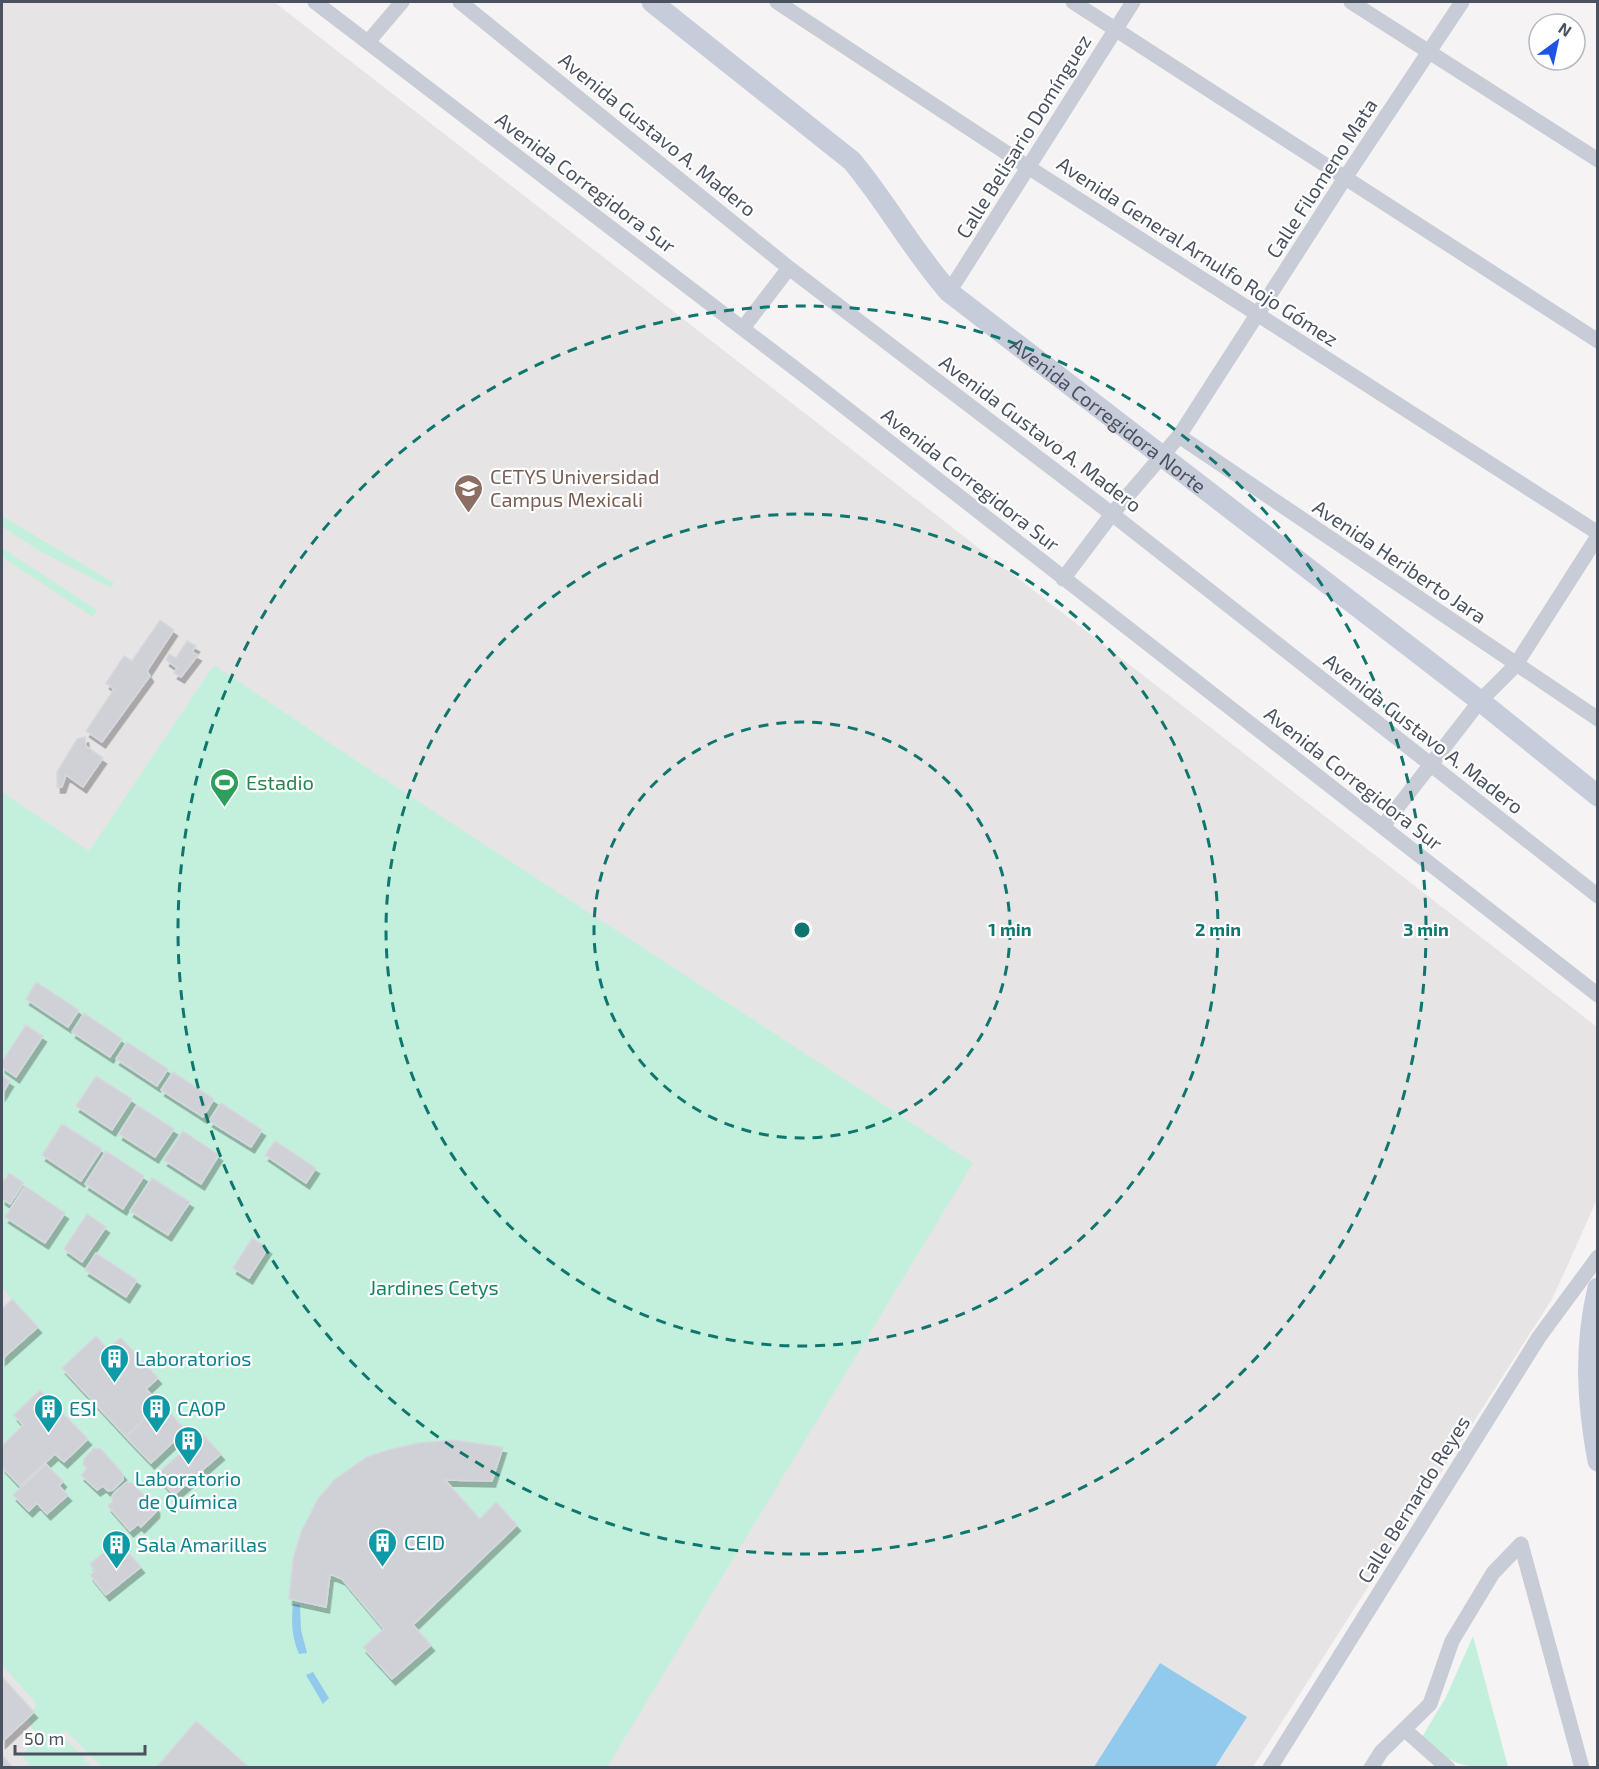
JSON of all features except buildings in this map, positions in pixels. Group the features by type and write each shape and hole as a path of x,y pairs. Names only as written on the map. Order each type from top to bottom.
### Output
{"street":[{"name":"Avenida Corregidora Sur","path":"315,2 743,328 1598,995"},
{"path":"368,42 402,2"},
{"name":"Avenida Gustavo A. Madero","path":"460,2 789,267 1113,514 1598,896"},
{"name":"Avenida General Arnulfo Rojo Gómez","path":"777,2 1598,535"},
{"path":"1073,2 1598,341"},
{"name":"Calle Belisario Domínguez","path":"949,292 1133,2"},
{"path":"1351,2 1598,160"},
{"name":"Calle Filomeno Mata","path":"1064,579 1113,514 1179,436 1345,178 1462,2"},
{"name":"Avenida Corregidora Norte","path":"661,4 852,161 873,186 931,272 949,292 1480,701 1598,796"},
{"path":"743,328 789,267"},
{"name":"Avenida Heriberto Jara","path":"1179,436 1515,666 1598,719"},
{"path":"1383,826 1480,701 1515,666 1598,535"},
{"name":"Calle Bernardo Reyes","path":"1270,1767 1539,1337 1598,1257"},
{"path":"1598,1288 1587,1366 1588,1393 1598,1461"},
{"path":"1371,1767 1381,1752 1430,1704 1452,1641 1493,1573 1521,1544 1582,1767"},
{"path":"1405,1730 1448,1767"}],"shaded area":[{"name":"CETYS Universidad Campus Mexicali","path":"2,2 274,2 1597,1027 1597,1199 1552,1299 1253,1767 2,1768"}],"green space":[{"path":"2,516 114,583 111,588 40,551 2,527"},
{"path":"2,548 97,610 93,617 2,557"},
{"name":"Jardines Cetys","path":"214,665 361,764 973,1163 607,1767 102,1767 65,1730 61,1734 92,1767 26,1767 29,1764 22,1755 31,1745 27,1739 34,1732 27,1718 37,1704 2,1665 2,1359 37,1327 2,1288 2,792 89,851"},
{"path":"1473,1636 1508,1767 1479,1767 1460,1764 1452,1761 1422,1737 1446,1697"}],"water":[{"path":"293,1604 300,1605 301,1630 307,1653 299,1654 295,1642 292,1624"},
{"path":"1160,1663 1247,1717 1215,1767 1094,1767"},
{"path":"313,1672 329,1698 323,1704 306,1675"}],"place":[{"name":"CETYS Universidad Campus Mexicali","path":"469,514"},
{"name":"Estadio","path":"225,808"},
{"name":"Laboratorios","path":"114,1384"},
{"name":"ESI","path":"48,1434"},
{"name":"CAOP","path":"156,1434"},
{"name":"Laboratorio de Química","path":"188,1466"},
{"name":"CEID","path":"383,1568"},
{"name":"Sala Amarillas","path":"116,1570"}]}
